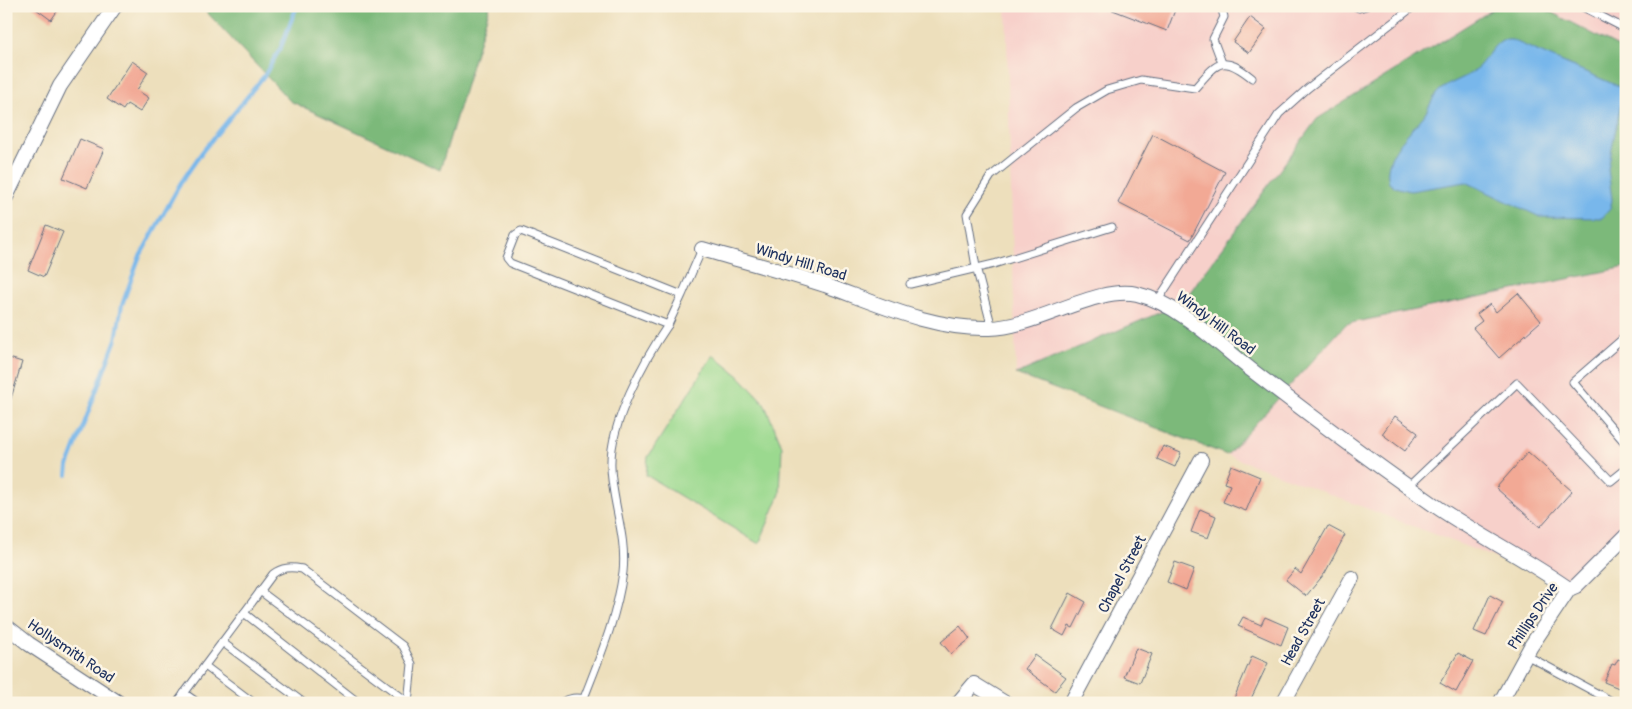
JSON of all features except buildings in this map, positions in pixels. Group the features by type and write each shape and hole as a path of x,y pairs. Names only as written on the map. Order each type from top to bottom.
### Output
{"street":[{"path":"6,197 60,86 115,6"},
{"name":"Windy Hill Road","path":"702,249 823,285 893,310 936,322 969,328 1019,325 1099,297 1122,292 1158,300 1206,333 1254,373 1440,509 1569,589"},
{"name":"Chapel Street","path":"1071,703 1201,460"},
{"name":"Phillips Drive","path":"1500,703 1526,655 1569,589 1576,586 1626,536"},
{"name":"Head Street","path":"1283,703 1352,578"},
{"name":"Hollysmith Road","path":"6,626 29,644 119,703"},
{"path":"958,703 974,684 1005,703"}],"lane":[{"path":"1221,6 1224,17 1213,39 1222,63"},
{"path":"1355,6 1359,8 1366,6"},
{"path":"1158,300 1279,114 1308,88 1414,6"},
{"path":"1581,6 1626,29"},
{"path":"1598,15 1602,6"},
{"path":"992,328 976,267 966,214 991,176 1076,108 1107,90 1141,80 1195,88 1211,69 1222,63 1235,64 1252,78"},
{"path":"910,284 994,264 1112,227"},
{"path":"668,325 510,263 506,258 516,234 521,231 682,295"},
{"path":"561,703 569,698 587,701 616,614 623,570 622,535 611,467 616,425 656,342 668,325 702,249"},
{"path":"1626,336 1573,382 1626,444"},
{"path":"1409,486 1517,382 1611,481 1626,469"},
{"path":"177,703 260,591 279,570 294,568 302,569 403,646 412,664 408,702"},
{"path":"260,591 408,702"},
{"path":"244,613 359,703"},
{"path":"222,642 304,703"},
{"path":"1526,655 1615,703"},
{"path":"204,666 254,703"},
{"path":"184,693 198,703"}],"shaded area":[{"path":"1006,6 1498,6 1317,119 1182,303 1016,374"},
{"path":"1539,6 1626,6 1626,51"},
{"path":"1626,267 1626,533 1574,588 1227,455 1346,324"}],"green space":[{"path":"201,6 490,6 440,170 290,101"},
{"path":"1498,6 1539,6 1626,51 1626,267 1346,324 1227,455 1016,374 1182,303 1317,119"},
{"path":"713,355 739,376 764,403 782,446 780,494 759,544 646,475 648,457"}],"water":[{"path":"1502,40 1512,40 1620,87 1622,92 1621,102 1608,169 1612,200 1610,209 1602,218 1540,217 1466,182 1410,191 1395,187 1389,182 1389,164 1392,156 1424,116 1437,93 1444,87 1474,71"}],"waterway":[{"path":"67,475 68,466 116,339 122,305 139,258 180,184 202,152 264,76 281,47 297,6"}]}
